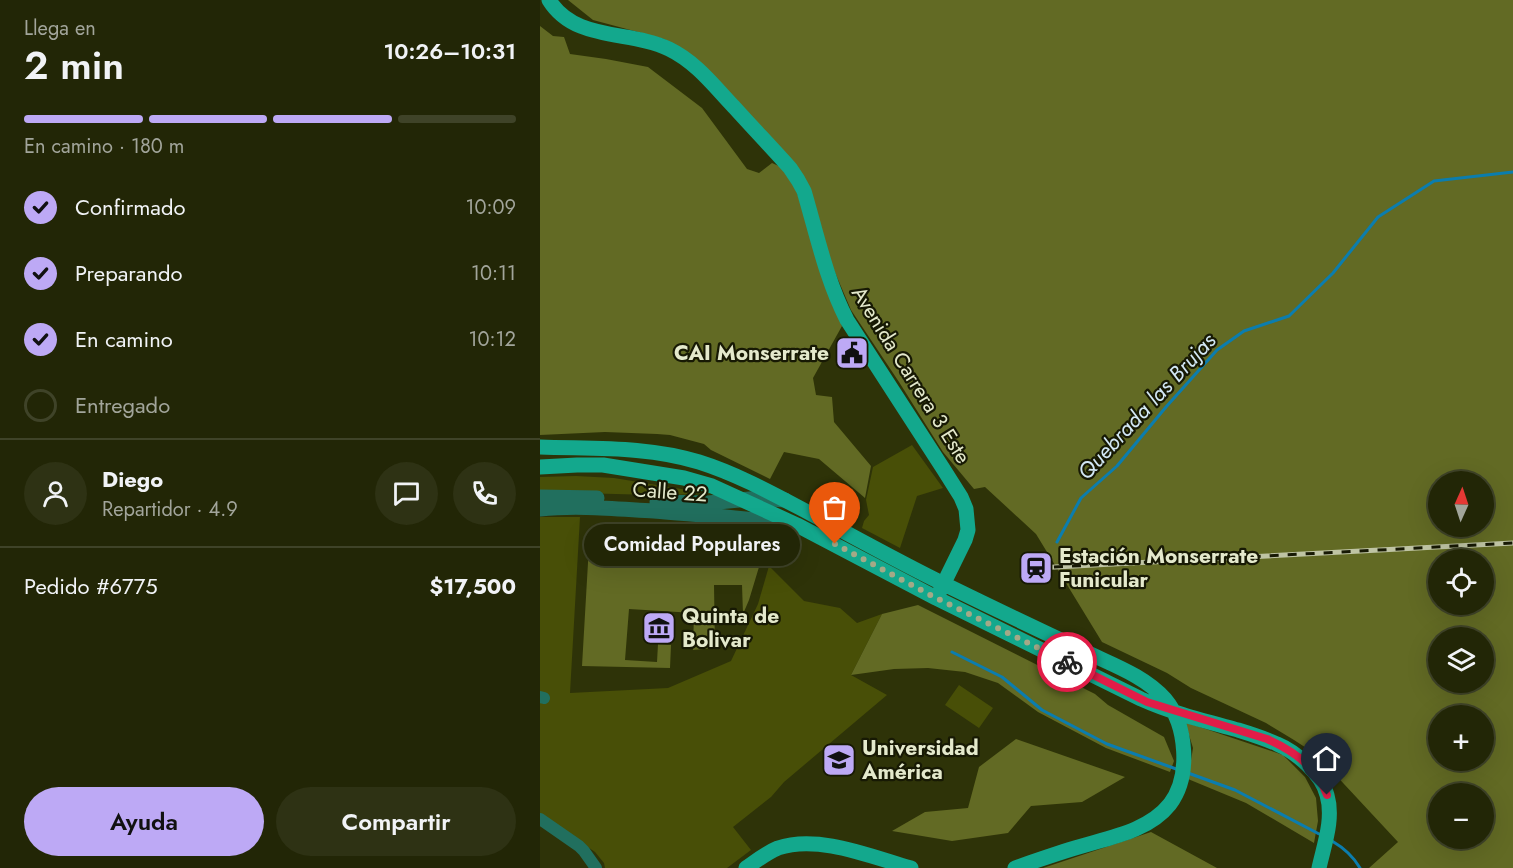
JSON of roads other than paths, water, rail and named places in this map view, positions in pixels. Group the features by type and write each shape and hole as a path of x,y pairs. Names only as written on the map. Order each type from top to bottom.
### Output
{"main road":[{"name":"Avenida Carrera 3 Este","path":"549,0 559,13 578,26 651,42 683,56 705,76 790,168 798,180 840,306 961,496 966,509 968,530 965,540 936,598"},
{"path":"540,447 629,449 656,452 718,468 785,500 943,584 1151,686 1173,710 1182,739 1184,766 1178,789 1170,804 1142,826 1130,831 1015,868"},
{"path":"540,467 589,464 644,471 699,482 797,525 936,598 1147,702 1267,739 1285,747 1301,760 1325,787 1329,803 1326,839 1319,868"},
{"path":"746,868 777,849 808,844 849,850 911,868"}],"street":[{"name":"Calle 22","path":"540,497 697,503 760,498 785,500"},
{"name":"Calle 22","path":"540,509 565,507 635,510 739,517 797,525"},
{"path":"540,819 579,846 596,868"}],"waterway":[{"name":"Quebrada las Brujas","path":"1057,542 1081,498 1117,466 1217,350 1244,331 1289,316 1333,273 1378,217 1434,181 1513,172"},
{"path":"952,652 1002,677 1042,710 1107,744 1179,770"},
{"path":"1188,773 1235,790 1321,835"},
{"path":"1332,841 1348,853 1360,868"}],"railway":[{"path":"1036,568 1513,543"}],"place":[{"name":"CAI Monserrate","path":"852,353"},
{"name":"Comidad Populares","path":"835,544"},
{"name":"Estación Monserrate Funicular","path":"1036,568"},
{"name":"Quinta de Bolivar","path":"659,628"},
{"name":"Universidad América","path":"839,760"}]}
